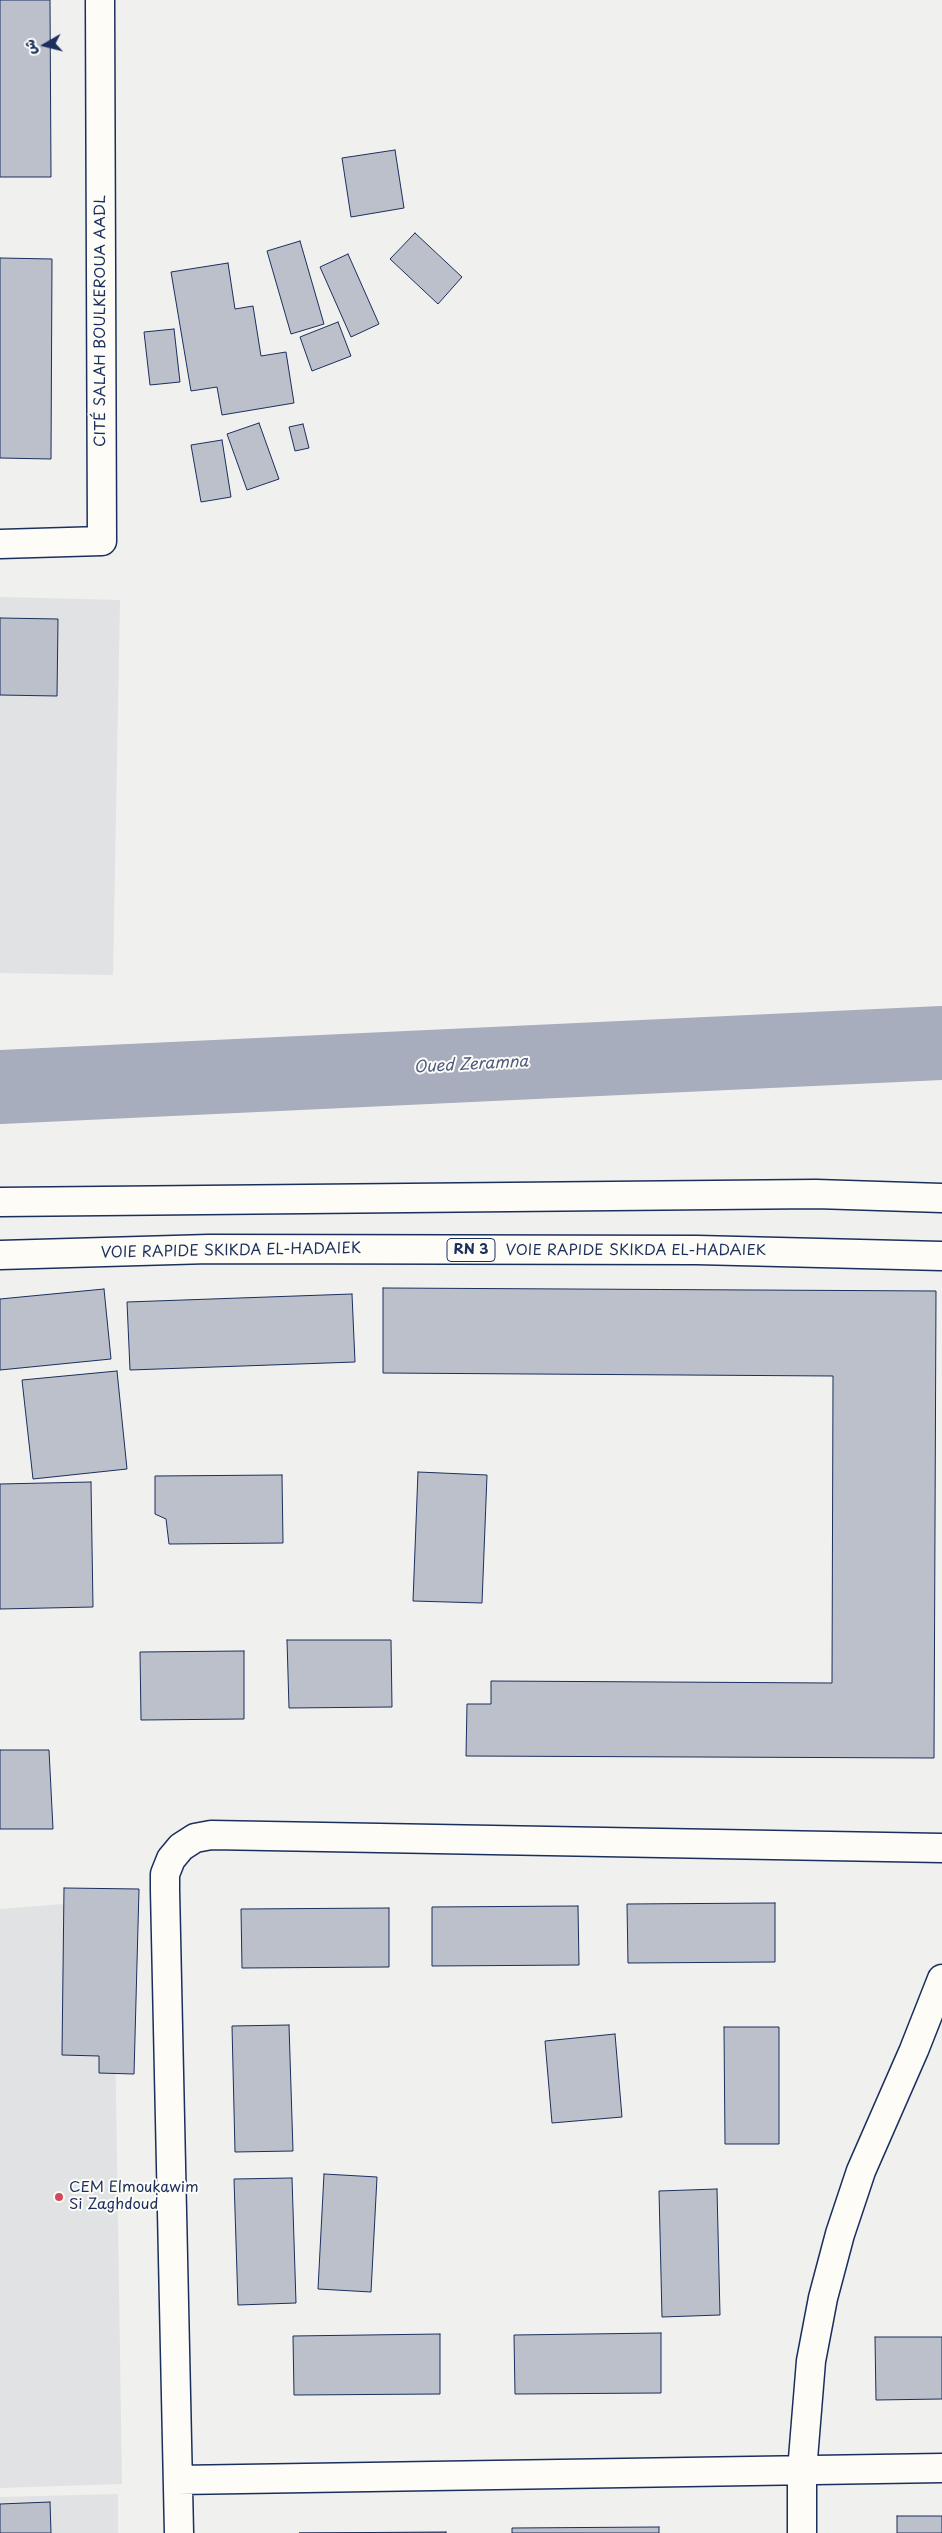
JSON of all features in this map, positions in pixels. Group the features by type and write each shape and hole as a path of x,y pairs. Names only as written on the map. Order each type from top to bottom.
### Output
{"main road":[{"name":"CITÉ SALAH BOULKEROUA AADL","path":"0,544 102,541 100,0"},
{"path":"0,1202 816,1194 942,1198"},
{"name":"VOIE RAPIDE SKIKDA EL-HADAIEK","path":"0,1255 219,1249 697,1250 942,1256"},
{"path":"179,2533 165,1874 171,1859 181,1847 195,1838 211,1835 942,1848"},
{"path":"802,2533 802,2470 811,2361 823,2298 840,2234 861,2171 914,2050 942,1979"},
{"path":"178,2480 942,2468"}],"shaded area":[{"path":"0,597 120,600 113,975 0,973"},
{"name":"CEM Elmoukawim Si Zaghdoud","path":"113,1900 122,2484 0,2488 0,1909"},
{"path":"118,2494 118,2533 0,2533 0,2497"}],"building":[{"path":"0,0 50,0 51,177 0,177"},
{"path":"395,150 404,208 351,217 342,158"},
{"path":"415,233 462,277 438,304 390,259"},
{"path":"300,241 324,324 291,334 267,251"},
{"path":"348,254 379,324 351,337 320,267"},
{"path":"0,258 52,259 51,459 0,458"},
{"path":"228,263 235,309 253,306 261,356 286,352 294,403 222,415 217,387 191,391 171,272"},
{"path":"338,322 351,356 312,371 300,337"},
{"path":"174,329 180,382 150,385 144,332"},
{"path":"259,423 279,479 247,490 227,434"},
{"path":"303,424 309,448 295,451 289,427"},
{"path":"222,440 231,497 201,502 191,445"},
{"path":"0,618 58,619 57,696 0,695"},
{"path":"383,1288 936,1291 934,1758 466,1756 467,1704 491,1704 491,1681 832,1683 833,1376 383,1373"},
{"path":"104,1289 111,1359 0,1370 0,1299"},
{"path":"352,1294 355,1362 130,1370 127,1302"},
{"path":"117,1371 127,1469 33,1479 22,1380"},
{"path":"418,1472 487,1475 482,1603 413,1601"},
{"path":"282,1475 283,1543 169,1544 166,1519 155,1514 155,1476"},
{"path":"91,1482 93,1607 0,1609 0,1484"},
{"path":"287,1640 391,1640 392,1707 289,1708"},
{"path":"244,1651 244,1719 141,1720 140,1652"},
{"path":"0,1750 49,1750 53,1829 0,1829"},
{"path":"64,1888 139,1889 134,2074 99,2073 99,2056 62,2055"},
{"path":"775,1903 775,1962 628,1963 627,1904"},
{"path":"578,1906 579,1965 432,1966 432,1907"},
{"path":"389,1908 389,1967 242,1968 241,1909"},
{"path":"289,2025 293,2151 235,2152 232,2026"},
{"path":"724,2027 779,2027 779,2144 725,2144"},
{"path":"615,2034 622,2117 552,2123 545,2041"},
{"path":"324,2174 377,2177 371,2292 318,2289"},
{"path":"292,2178 296,2303 238,2305 234,2179"},
{"path":"717,2189 720,2315 662,2317 659,2191"},
{"path":"661,2333 661,2393 515,2394 514,2335"},
{"path":"440,2334 440,2394 294,2395 293,2336"},
{"path":"875,2337 942,2337 942,2399 876,2400"},
{"path":"50,2502 51,2533 0,2533 0,2504"},
{"path":"897,2516 942,2516 942,2533 897,2533"},
{"path":"659,2527 659,2533 512,2533 512,2528"},
{"path":"446,2532 446,2533 299,2533"}],"waterway":[{"name":"Oued Zeramna","path":"0,1087 942,1043"}],"place":[{"name":"CEM Elmoukawim Si Zaghdoud","path":"59,2197"}]}
